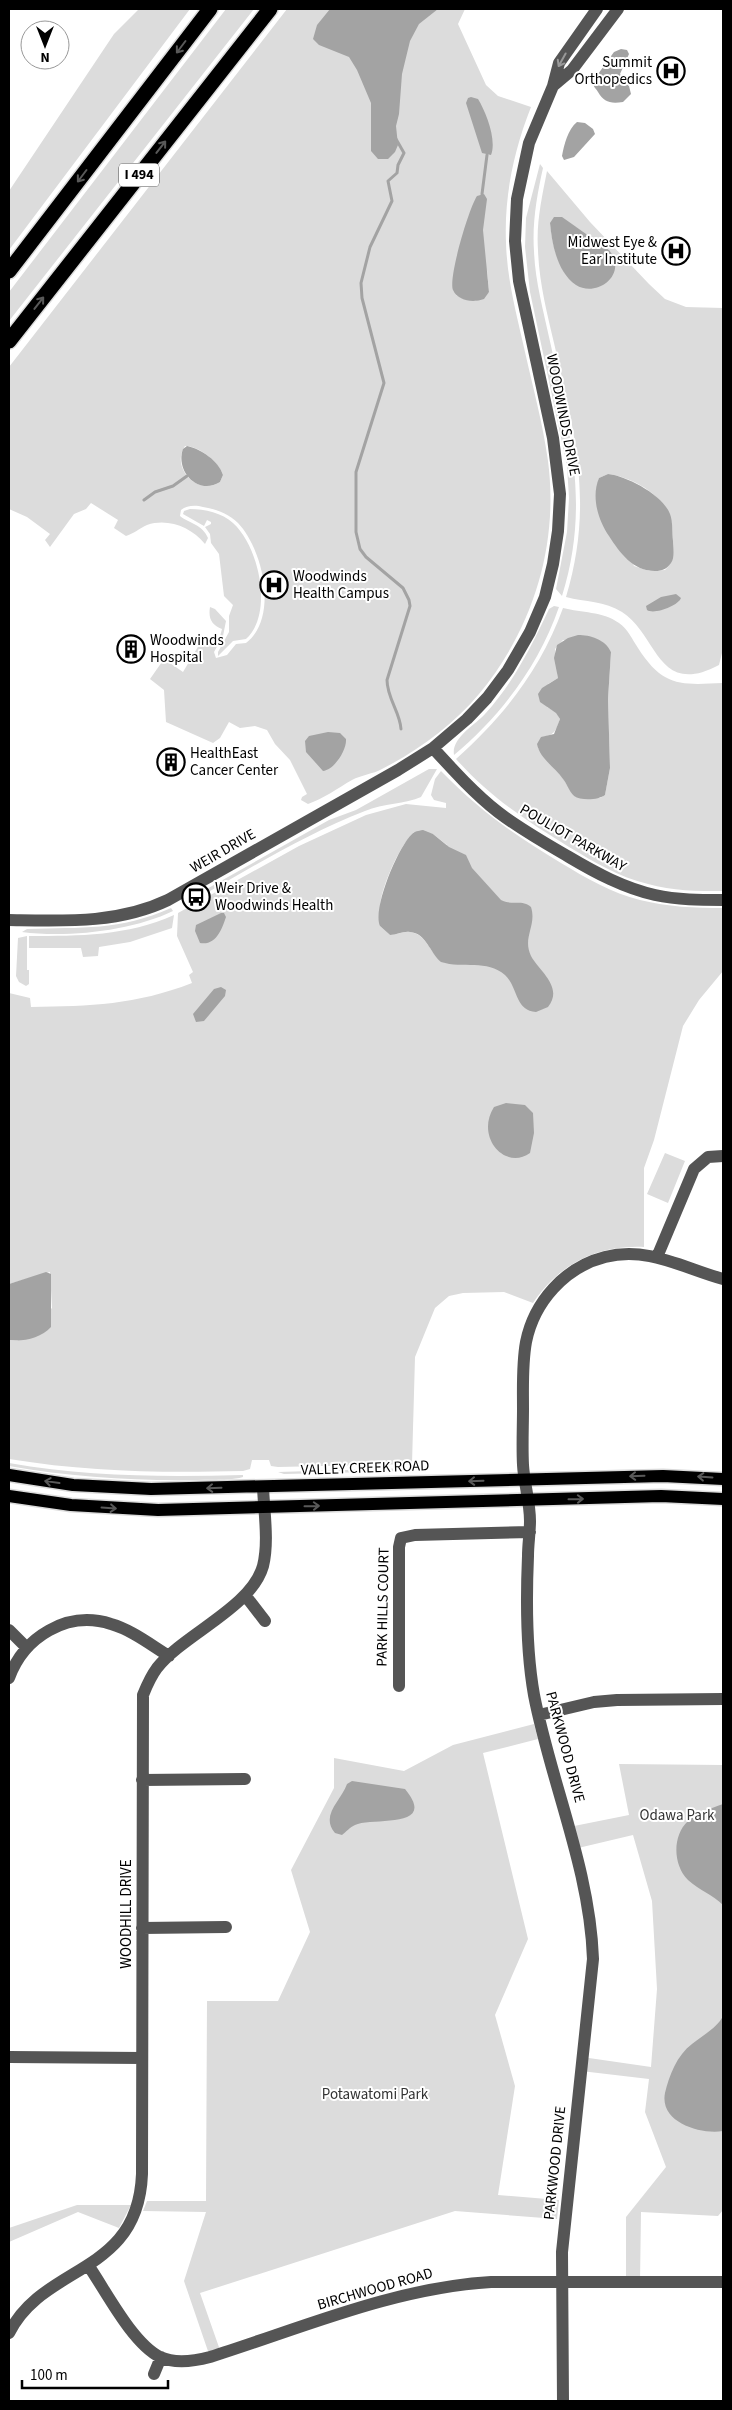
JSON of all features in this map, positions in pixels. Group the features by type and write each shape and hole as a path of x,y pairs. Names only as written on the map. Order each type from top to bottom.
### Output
{"highway":[{"name":"I 494","path":"9,271 210,9"},
{"name":"I 494","path":"9,341 270,9"}],"main road":[{"name":"VALLEY CREEK ROAD","path":"9,1475 73,1485 128,1488 263,1487 663,1476 723,1479"},
{"path":"9,1496 72,1505 118,1508 264,1507 670,1496 723,1499"}],"street":[{"name":"WOODWINDS DRIVE","path":"433,748 480,705 514,661 538,614 555,555 560,514 557,460 521,293 515,232 517,199 522,165 537,122 553,86 559,63 597,9"},
{"name":"WOODWINDS DRIVE","path":"553,86 572,70 618,9"},
{"name":"POULIOT PARKWAY","path":"433,748 463,781 499,813 594,872 626,886 654,895 682,899 723,900"},
{"name":"WEIR DRIVE","path":"9,920 100,919 128,914 158,904 364,790 433,748"},
{"path":"657,1256 694,1169 708,1158 723,1156"},
{"name":"PARKWOOD DRIVE","path":"563,2401 562,2252 578,2158 580,2020 593,1959 592,1938 570,1831 532,1684 528,1645 530,1532 523,1464 524,1355 530,1328 542,1304 564,1279 590,1262 622,1254 657,1256 723,1279"},
{"name":"WOODHILL DRIVE","path":"9,2333 24,2310 88,2265 120,2239 132,2219 139,2201 142,2174 143,1695 157,1668 169,1656 254,1586 263,1564 263,1487"},
{"name":"PARK HILLS COURT","path":"399,1686 399,1547 402,1538 415,1535 530,1532"},
{"path":"245,1595 265,1621"},
{"path":"9,1678 14,1664 26,1647 55,1627 82,1620 96,1621 127,1630 169,1656"},
{"path":"9,1630 26,1647"},
{"path":"539,1715 594,1702 617,1700 723,1699"},
{"path":"142,1780 245,1779"},
{"path":"142,1928 226,1927"},
{"path":"9,2057 142,2058"},
{"path":"88,2265 135,2336 161,2357 154,2374"},
{"name":"BIRCHWOOD ROAD","path":"161,2357 173,2360 201,2359 390,2298 429,2289 491,2282 723,2282"}],"green space":[{"path":"139,9 190,9 9,250 9,191 114,34"},
{"path":"226,9 254,9 9,321 9,292"},
{"name":"Woodwinds Health Campus","path":"287,9 465,9 458,24 486,85 498,96 531,107 511,174 507,208 506,243 508,271 513,298 541,420 548,461 550,492 549,524 545,554 538,585 527,614 514,642 498,669 479,694 447,726 409,754 382,769 356,778 308,804 301,800 307,794 290,760 275,744 267,730 255,726 240,728 229,722 220,738 213,743 166,722 164,690 150,679 164,659 183,672 202,640 209,638 219,640 222,629 212,621 210,607 215,609 226,621 223,636 214,652 216,658 227,655 236,644 246,643 256,632 262,617 265,601 264,583 254,549 238,523 213,509 195,506 186,507 181,510 180,516 199,527 205,533 208,538 205,544 193,533 171,523 147,525 126,536 114,528 118,520 91,503 86,509 74,514 50,547 45,540 50,534 27,517 9,509 9,367","holes":["487,270 489,292 475,301 463,299 456,295","185,446 196,449 213,460 223,475 220,482 212,486 203,486 189,478 181,463 181,454"]},
{"path":"540,164 543,168 534,220 536,273 570,434 576,497 571,562 562,596 556,589 567,532 569,498 567,466 530,292 525,247 526,218"},
{"path":"547,171 590,222 665,299 686,307 723,308 723,649 719,665 699,673 683,674 671,669 661,660 634,622 615,608 566,597 579,531 580,500 578,469 569,408 546,309 540,274 538,230","holes":["550,223 576,227 609,250 606,283 592,287 580,285 571,280 558,260","608,474 637,483 655,495 668,512 672,526 673,549 671,560 665,570 649,571 634,566 596,493 599,478"]},
{"path":"190,509 213,512 233,523 250,547 260,580 261,597 255,628 246,639 233,641 218,656 218,652 229,632 229,616 233,605 224,596 219,554 211,543 210,534 205,527 211,524 211,522 207,520 204,526 183,514 184,511"},
{"path":"554,606 559,607 551,628 541,649 517,688 487,724 454,755 456,743 460,737 485,714 505,689 549,609"},
{"path":"563,608 606,616 625,628 647,661 665,677 684,683 723,683 723,891 666,888 637,881 607,869 553,837 509,807 482,785 456,759 490,726 519,690 544,651","holes":["563,640 601,641 611,652 608,699 610,768 605,795 600,798 582,798 574,796 562,777 538,748 543,737 550,735 554,731 560,719 556,712 547,707 548,684 558,678 555,649"]},
{"path":"429,769 437,769 421,797 372,808 343,820 280,852 198,898 196,895 329,820 356,810"},
{"path":"441,771 484,810 513,832 570,869 609,889 640,900 661,904 723,908 723,971 699,1000 683,1026 654,1140 644,1168 644,1247 610,1249 581,1260 555,1278 543,1289 533,1303 504,1292 463,1293 449,1296 435,1308 415,1357 412,1464 278,1467 271,1466 269,1460 252,1460 250,1469 243,1471 154,1472 68,1467 9,1459 9,1340 17,1341 52,1308 50,1272 9,1284 9,993 30,998 31,1007 93,1005 151,996 192,983 189,975 193,972 177,936 178,913 299,846 366,815 406,804 446,808 446,803 434,800 431,795 435,779","holes":["414,832 433,834 447,845 447,963 441,961 426,942 416,934 408,932 390,935 380,926 380,905 383,891 403,845"]},
{"path":"171,908 173,911 157,918 119,928 59,934 22,932 27,929 83,928 117,924 134,921"},
{"path":"174,915 172,928 130,942 99,947 98,956 83,957 81,948 29,948 29,936 67,936 121,931"},
{"path":"27,936 29,984 26,986 19,982 16,976 18,938"},
{"path":"665,1153 685,1161 668,1203 647,1194"},
{"path":"9,1463 67,1471 126,1475 243,1475 243,1477 220,1480 126,1479 32,1470 9,1466"},
{"path":"412,1468 412,1471 284,1474 278,1472"},
{"name":"Potawatomi Park","path":"534,1724 538,1739 483,1753 528,1939 495,2015 515,2086 498,2195 559,2200 557,2219 455,2211 200,2293 221,2353 210,2357 184,2281 206,2212 143,2211 147,2201 206,2201 207,2001 278,2001 310,1932 291,1870 334,1788 334,1758 404,1771 453,1745"},
{"name":"Odawa Park","path":"619,1764 723,1765 723,2210 718,2216 641,2212 640,2282 626,2282 626,2217 666,2167 645,2112 649,2079 581,2071 582,2057 651,2067 657,1989 652,1901 633,1835 574,1849 569,1827 629,1815"},
{"path":"77,2205 131,2205 119,2228 78,2212 9,2242 9,2228"}],"shaded area":[{"path":"330,9 438,9 419,24 410,41 402,74 399,114 396,126 398,145 395,152 388,159 378,159 371,151 371,103 357,70 349,57 319,45 313,39 317,25"},
{"path":"621,49 627,50 629,54 620,74 629,86 631,94 623,102 614,103 605,100 600,95 593,81 614,52"},
{"path":"468,98 478,99 487,118 493,142 491,155 482,153 466,103"},
{"path":"577,122 585,123 593,129 595,134 574,157 564,160 562,156 567,138"},
{"path":"484,194 487,199 483,230 489,292 484,299 471,301 458,297 453,290 452,283 460,243 473,203 477,196"},
{"path":"554,217 562,217 609,250 614,259 615,268 608,282 592,289 584,288 576,285 564,273 552,240 550,223"},
{"path":"187,446 198,450 214,460 223,475 220,482 212,486 204,486 190,479 185,473 181,457 183,449"},
{"path":"608,474 625,478 644,488 666,507 672,520 674,552 672,561 666,568 658,571 640,568 623,555 605,530 597,508 596,493 599,478"},
{"path":"676,594 681,598 671,607 660,611 647,610 646,606 661,597"},
{"path":"578,635 601,641 611,652 608,699 610,768 605,795 590,799 581,799 574,796 560,775 541,754 537,744 541,737 554,734 560,719 556,713 540,702 538,694 542,688 558,678 554,658 557,645 568,638"},
{"path":"328,732 340,733 346,739 346,743 342,754 335,763 323,771 306,752 305,741 309,736"},
{"path":"423,830 433,834 449,847 466,855 472,868 501,900 524,903 531,907 532,920 528,943 529,949 531,956 552,986 552,1000 548,1007 536,1012 529,1011 520,1003 509,980 498,970 483,966 441,962 424,940 415,933 407,932 390,935 380,926 380,906 394,864 406,841 415,832"},
{"path":"224,913 226,917 218,936 210,942 200,943 195,931 196,925"},
{"path":"221,987 226,990 225,996 204,1021 196,1022 193,1014 214,989"},
{"path":"506,1103 525,1105 533,1113 534,1133 530,1153 520,1157 511,1158 503,1154 490,1139 488,1129 489,1118 494,1107"},
{"path":"46,1272 51,1274 51,1327 42,1334 31,1338 9,1340 9,1284"},
{"path":"352,1781 405,1789 413,1802 414,1811 409,1816 399,1819 353,1826 342,1835 335,1833 331,1826 331,1814 347,1784"},
{"path":"723,1804 723,1905 688,1880 679,1867 676,1850 679,1834 688,1821 700,1813"},
{"path":"723,2016 723,2131 714,2132 694,2129 675,2119 669,2112 665,2103 665,2093 671,2073 682,2054 713,2028"}],"waterway":[{"path":"396,139 404,153 398,165 397,173 388,181 392,201 370,247 361,283 362,298 384,383 356,472 356,532 360,549 366,557 403,588 409,600 410,606 387,680 389,693 401,729"},
{"path":"482,194 487,155"},
{"path":"144,500 155,492 173,486 187,476"}],"place":[{"name":"Summit Orthopedics","path":"671,71"},
{"name":"Midwest Eye & Ear Institute","path":"676,251"},
{"name":"Woodwinds Health Campus","path":"274,585"},
{"name":"Woodwinds Hospital","path":"131,649"},
{"name":"HealthEast Cancer Center","path":"171,762"},
{"name":"Weir Drive & Woodwinds Health","path":"196,897"}]}
